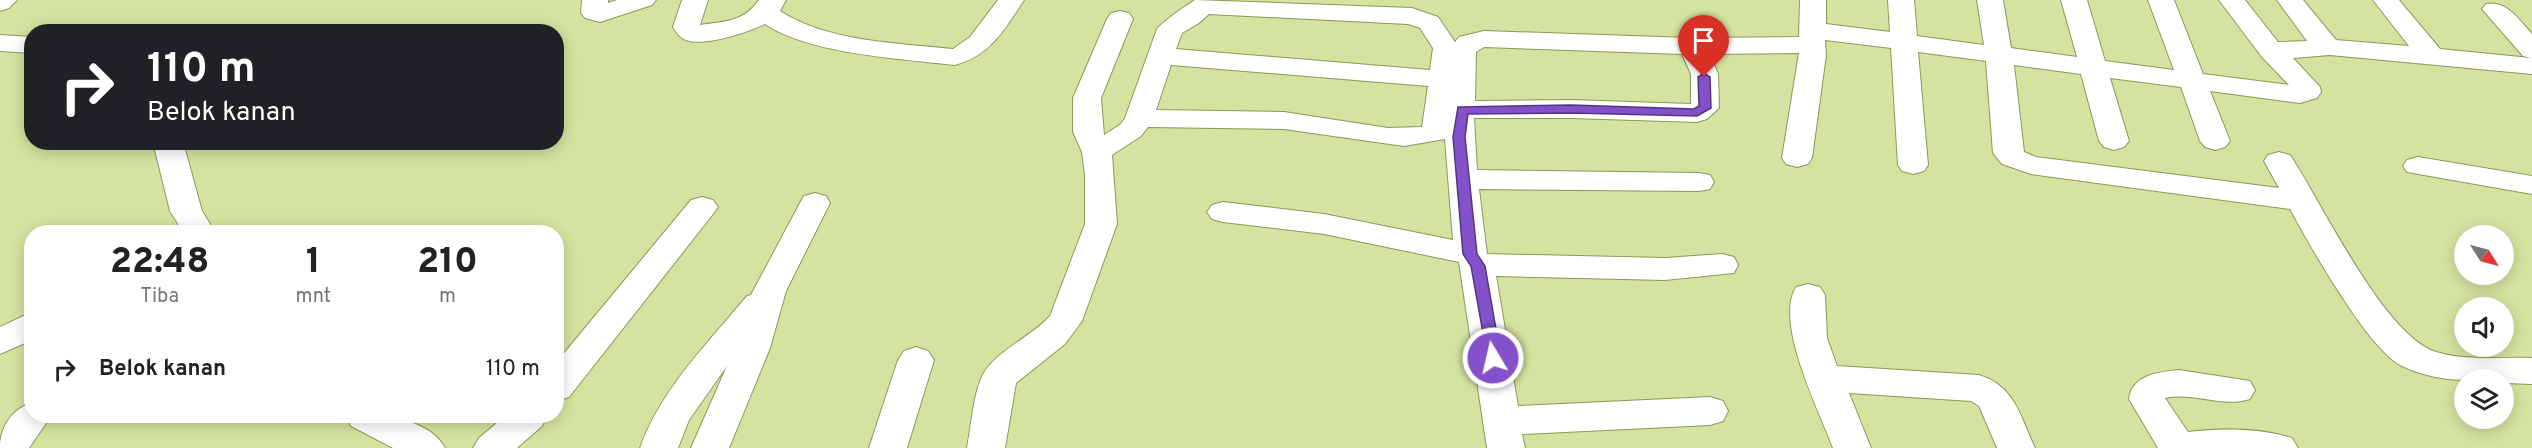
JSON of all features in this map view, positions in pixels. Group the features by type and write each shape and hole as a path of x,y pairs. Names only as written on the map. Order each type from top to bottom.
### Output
{"street":[{"path":"0,3 4,0"},
{"path":"595,0 594,14 644,0"},
{"path":"695,0 686,27 693,34 736,28 770,7 786,27 815,36 955,57 963,56 975,47 1011,0"},
{"path":"1797,158 1813,38 1813,0"},
{"path":"1900,0 1912,165"},
{"path":"1990,0 1999,54 2008,153 2013,158 2031,165 2301,201"},
{"path":"2074,0 2114,141"},
{"path":"2160,0 2215,141"},
{"path":"1710,411 1505,434 1474,260 1459,137 1463,52 1468,43 1484,39 1689,46 1813,38 1904,42 2193,82 2300,95 2307,92 2271,51 2232,0"},
{"path":"2290,0 2323,43 2330,47"},
{"path":"2386,0 2431,56"},
{"path":"1096,152 1131,130 1139,118 1170,29 1190,18 1202,6 1412,16 1429,23 1446,48 1436,132 1423,137 1382,135 1305,122 1139,118"},
{"path":"2495,9 2531,62"},
{"path":"986,448 999,378 1011,366 1053,335 1065,321 1101,224 1100,176 1096,152 1088,132 1087,98 1120,19"},
{"path":"0,43 24,44"},
{"path":"1462,110 1571,109 1697,113 1705,108 1707,96 1700,57 1689,46"},
{"path":"2271,51 2330,47 2531,62"},
{"path":"1160,56 1443,79"},
{"path":"170,150 186,211 195,225"},
{"path":"2279,161 2335,263 2373,314 2411,356 2446,367 2532,371"},
{"path":"2418,166 2532,185"},
{"path":"1464,179 1699,182"},
{"path":"659,448 662,436 690,393 769,291 815,203"},
{"path":"564,378 702,207"},
{"path":"1223,212 1324,224 1474,260 1665,269 1722,265"},
{"path":"710,448 753,348 769,291"},
{"path":"1808,295 1806,330 1812,351 1852,448"},
{"path":"0,342 24,328"},
{"path":"888,448 915,360"},
{"path":"1825,378 1979,388 1994,399 2016,448"},
{"path":"2237,390 2169,385 2154,387 2148,392 2147,399 2179,448 2214,443 2260,447"},
{"path":"8,448 28,423"},
{"path":"378,423 426,448"},
{"path":"492,448 521,423"}],"route":[{"path":"1493,358 1478,266 1470,254 1459,137 1462,110 1571,109 1697,113 1705,108 1707,96 1704,77"}]}
